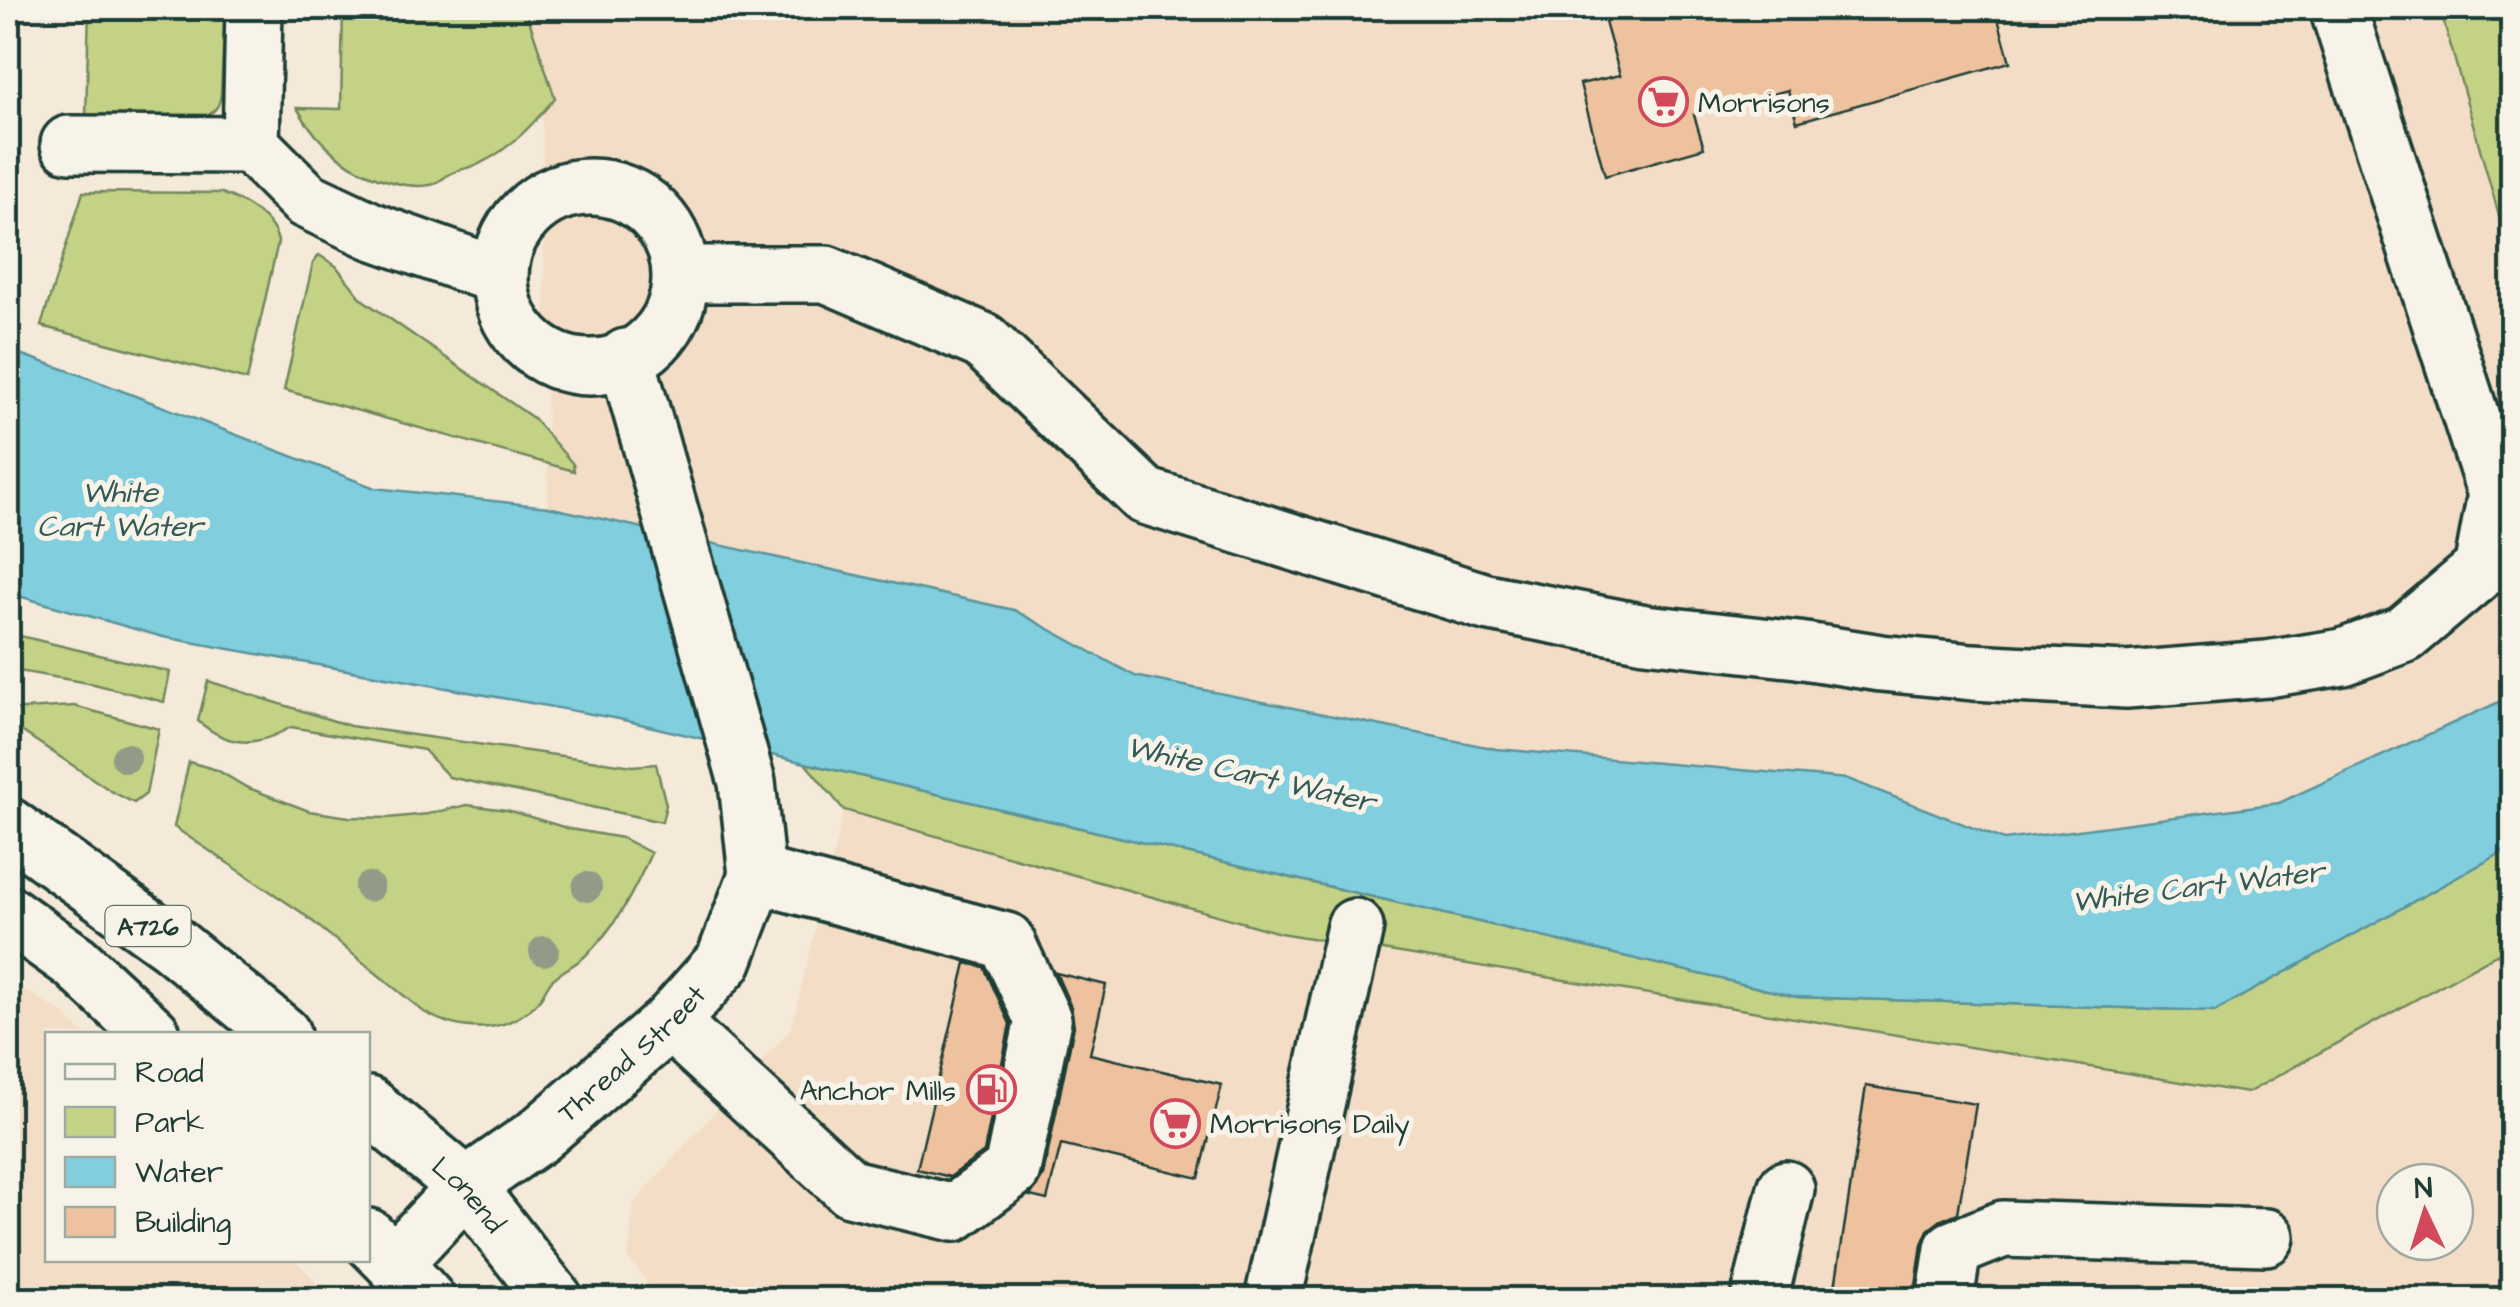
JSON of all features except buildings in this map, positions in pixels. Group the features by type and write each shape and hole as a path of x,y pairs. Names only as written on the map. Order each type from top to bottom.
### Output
{"street":[{"path":"251,145 254,8"},
{"path":"681,274 826,274 984,341 1145,496 1486,602 1645,634 1973,672 2126,680 2266,669 2343,657 2405,634 2482,569 2496,494 2338,8"},
{"path":"68,144 251,145 306,200 372,231 500,276"},
{"path":"598,188 624,193 650,210 670,234 681,274 677,306 662,334 631,375 608,367 576,368 552,360 526,342 508,316 500,276 506,244 522,218 538,204 567,190 598,188"},
{"name":"Thread Street","path":"396,1266 466,1186 538,1136 670,1022 724,961 756,876 747,782 631,375"},
{"name":"A726","path":"8,826 172,944 280,1032"},
{"path":"670,1022 850,1188 954,1212 1012,1170 1042,1020 1006,941 756,876"},
{"name":"A726","path":"8,914 75,962 150,1032"},
{"path":"1273,1300 1355,928"},
{"name":"Lonend","path":"370,1107 466,1186 555,1300"},
{"path":"1759,1300 1786,1189"},
{"path":"1945,1300 1954,1250 2003,1229 2266,1238"}],"shaded area":[{"path":"516,8 2496,8 2512,59 2512,696 2279,803 2004,840 1848,779 1496,749 1135,676 1014,610 548,507 542,112"},
{"path":"844,810 1280,933 2247,1093 2512,946 2512,1299 660,1300 628,1258 634,1202 791,1029"},
{"path":"8,980 64,1014 82,1032 45,1032 45,1262 297,1262 332,1299 8,1299"}],"green space":[{"path":"89,8 225,8 221,93 215,110 205,117 86,118"},
{"path":"343,8 525,8 555,98 511,143 479,164 421,186 376,178 337,156 297,108 341,109"},
{"path":"2440,8 2512,8 2512,261"},
{"path":"83,192 222,193 248,206 271,225 278,242 247,380 41,326"},
{"path":"319,255 336,266 363,300 533,418 573,464 574,471 284,390 313,263"},
{"path":"8,633 170,672 164,702 94,684 8,672"},
{"path":"208,681 350,726 633,766 656,764 666,805 662,822 449,777 424,750 291,727 255,741 232,740 198,721"},
{"path":"74,706 159,729 146,794 134,803 8,719 8,710"},
{"path":"189,762 217,770 246,787 309,811 388,818 467,805 507,810 570,829 622,838 651,853 605,935 583,958 551,981 540,999 512,1020 483,1028 468,1027 424,1012 301,912 174,827"},
{"path":"805,763 1797,997 2215,1011 2512,847 2512,946 2247,1093 1280,933 844,810"}],"water":[{"name":"White Cart Water","path":"8,350 375,488 548,507 1014,610 1135,676 1496,749 1848,779 2004,840 2279,803 2512,696 2512,847 2215,1011 1797,997 619,719 163,637 8,593"}],"place":[{"name":"Morrisons","path":"1663,102"},
{"name":"Anchor Mills","path":"991,1090"},
{"name":"Morrisons Daily","path":"1175,1123"}]}
